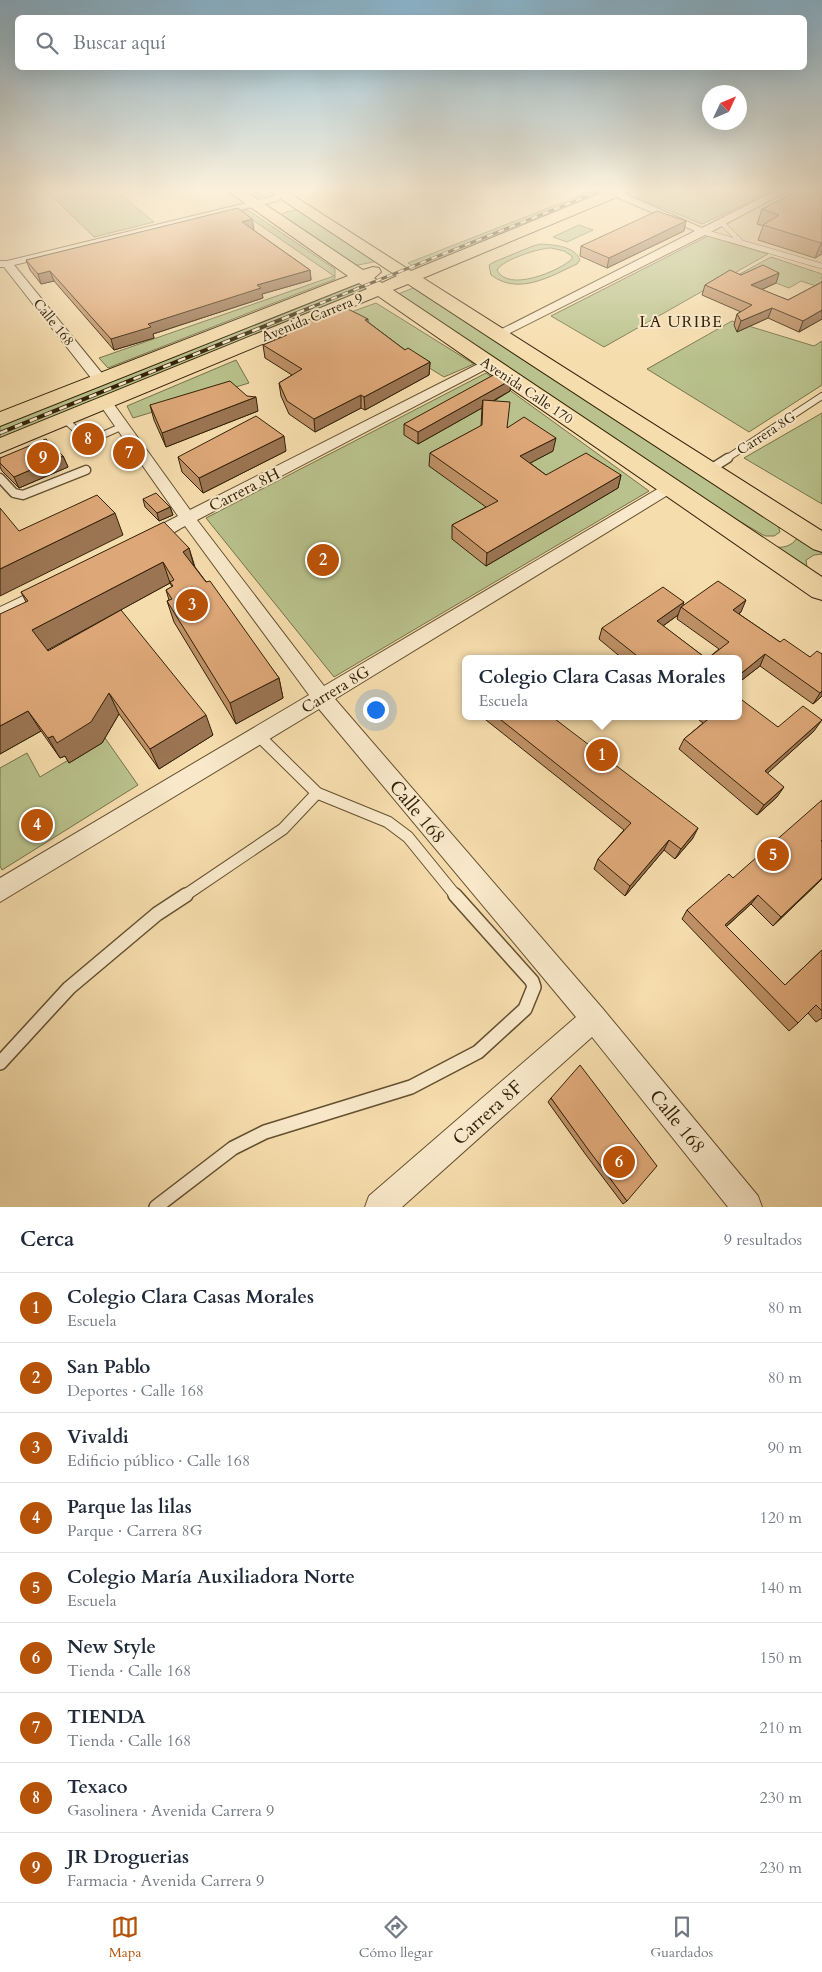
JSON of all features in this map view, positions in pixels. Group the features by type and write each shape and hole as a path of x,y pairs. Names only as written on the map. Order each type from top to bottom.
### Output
{"main road":[{"name":"Avenida Calle 170","path":"314,245 822,590"},
{"name":"Avenida Calle 170","path":"359,245 373,254 401,259 410,277 822,543"},
{"name":"Avenida Carrera 9","path":"0,446 487,245"},
{"name":"Avenida Carrera 9","path":"0,420 401,259"},
{"path":"431,291 430,277 436,266"},
{"path":"694,503 746,533 765,540 779,539 786,534 785,524 775,512"},
{"path":"822,563 816,570 822,583"}],"street":[{"path":"4,264 82,245"},
{"path":"498,334 677,245"},
{"name":"Calle 168","path":"4,264 100,380"},
{"name":"Carrera 8H","path":"136,544 488,363"},
{"name":"Calle 168","path":"106,402 187,518 321,697 594,1018 746,1207"},
{"name":"Carrera 8G","path":"0,892 671,487"},
{"path":"0,614 60,584"},
{"name":"Carrera 8F","path":"380,1207 594,1018"}],"lane":[{"path":"755,245 822,266"},
{"name":"Carrera 8G","path":"709,470 822,396"},
{"path":"64,419 82,435"},
{"path":"104,434 123,426"},
{"path":"0,478 14,493 23,495 86,470"},
{"path":"156,1207 233,1148 265,1132 411,1087 478,1052 525,1009 534,987 528,975 459,900 408,837 388,822 317,793 258,735"},
{"path":"0,1062 69,988 157,914 283,829 317,793"}],"green space":[{"path":"289,245 300,245 335,269 335,279 108,368 99,358 334,276"},
{"path":"323,245 354,245 378,261 353,266"},
{"path":"453,245 474,245 417,268 408,263"},
{"path":"536,245 564,247 574,252 580,260 577,264 557,274 524,284 502,281 491,275 489,265","holes":["551,248 564,251 572,256 572,259 565,264 534,278 512,280 503,277 497,270 506,262 530,252 545,249"]},
{"path":"690,245 739,245 768,254 604,347 551,316"},
{"path":"771,257 822,274 822,288 801,281 789,288 776,283 727,281"},
{"path":"361,283 370,288 0,441 0,426"},
{"path":"413,288 778,525 780,532 774,536 765,536 715,507 396,295"},
{"path":"376,303 474,364 444,377 343,315"},
{"path":"732,321 814,346 822,341 822,385 749,432 647,369"},
{"path":"236,360 249,383 133,418 127,406"},
{"path":"486,373 649,491 334,677 206,518"},
{"path":"822,413 822,504 744,458"},
{"path":"797,538 822,548 822,554 814,555 806,560 808,574 767,546 787,546"},
{"path":"105,738 138,785 2,870 0,866 0,768 27,753 40,777"}],"building":[{"path":"86,245 275,245 310,270 257,285 261,288 148,324 151,327 111,339 50,271 38,274 26,260"},
{"path":"582,245 635,245 609,258 581,246"},
{"path":"763,265 779,273 751,285 788,300 822,282 822,310 803,321 772,308 741,321 737,314 752,305 705,285 730,270 741,275"},
{"path":"342,306 368,319 365,320 405,350 408,348 430,362 364,397 361,395 314,419 287,401 279,383 302,369 263,345 287,335 281,331"},
{"path":"497,373 511,380 418,432 404,424"},
{"path":"230,381 247,396 256,397 162,433 150,405"},
{"path":"483,400 510,402 507,428 524,417 556,438 520,456 546,475 586,453 621,475 487,553 452,525 498,501 430,453 482,425"},
{"path":"256,416 284,436 199,478 178,457"},
{"path":"46,439 63,456 14,477 0,463 0,458"},
{"path":"156,493 170,507 157,513 143,499"},
{"path":"97,495 115,513 0,569 0,508 19,531"},
{"path":"164,522 189,548 183,552 206,582 210,581 279,678 230,703 167,601 172,599 166,590 173,586 170,582 174,580 163,562 32,630 48,651 121,610 206,715 150,749 109,693 91,722 57,743 53,736 48,738 28,711 0,726 0,614 28,601 21,592"},
{"path":"718,581 746,600 733,610 780,642 784,639 810,657 817,651 822,654 822,691 820,693 765,654 742,673 742,655 712,655 729,642 681,607"},
{"path":"663,587 684,602 657,621 702,655 636,655 602,628"},
{"path":"742,700 778,727 803,706 822,720 765,771 784,787 764,805 684,739 707,720 742,720"},
{"path":"501,720 556,720 698,828 681,849 669,840 630,886 598,859 631,823"},
{"path":"822,800 822,878 781,917 758,895 725,925 785,985 822,950 822,1011 816,1005 798,1023 687,910 729,874 733,878"},
{"path":"580,1065 657,1166 627,1201 551,1098"}],"railway":[{"path":"309,308 465,245"},
{"path":"0,433 312,307"}],"place":[{"name":"Texaco","path":"88,439"},
{"name":"TIENDA","path":"129,453"},
{"name":"JR Droguerias","path":"43,458"},
{"name":"San Pablo","path":"323,560"},
{"name":"Vivaldi","path":"192,605"},
{"name":"Colegio Clara Casas Morales","path":"602,755"},
{"name":"Parque las lilas","path":"37,825"},
{"name":"Colegio María Auxiliadora Norte","path":"773,855"},
{"name":"New Style","path":"619,1162"}],"district":[{"name":"LA URIBE","path":"681,321"}]}
